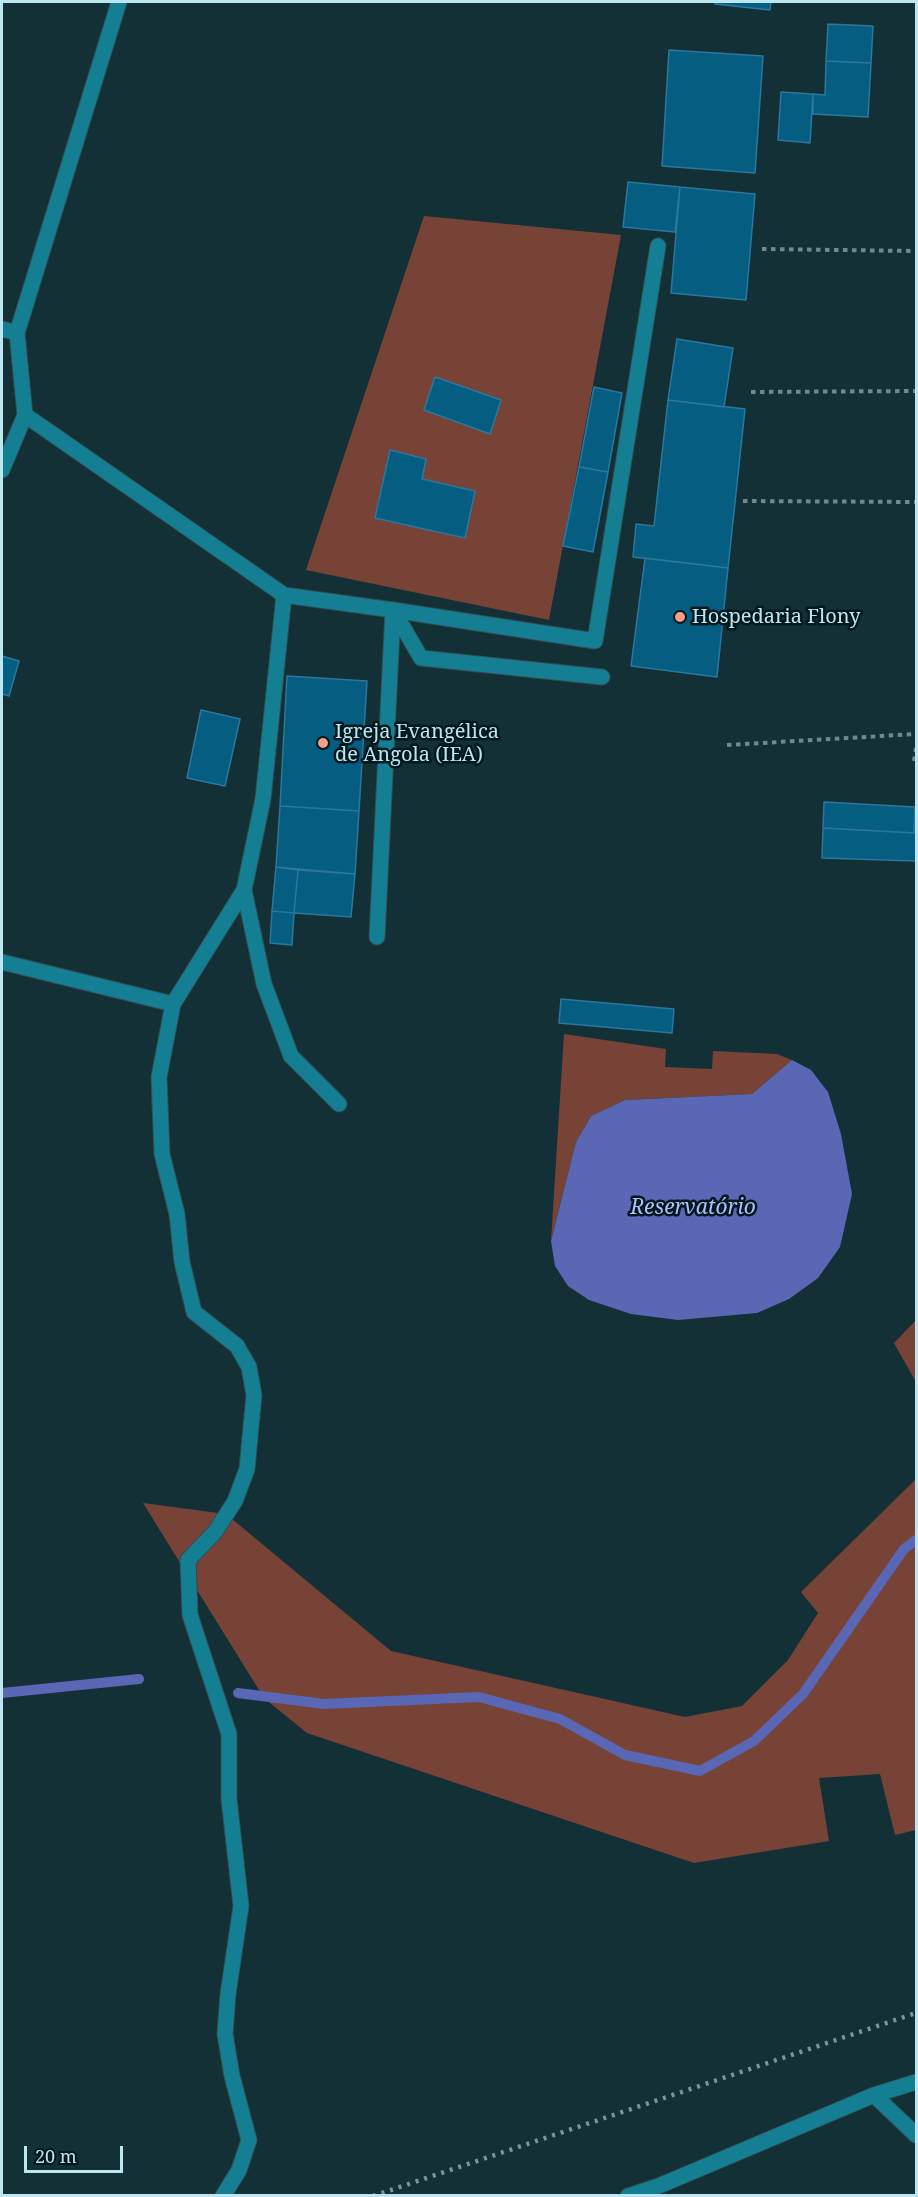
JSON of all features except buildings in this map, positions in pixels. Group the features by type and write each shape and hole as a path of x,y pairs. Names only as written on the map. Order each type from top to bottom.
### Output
{"street":[{"path":"2,470 25,416 17,333 119,2"},
{"path":"25,416 284,595 595,641 658,246"},
{"path":"2,329 17,333"},
{"path":"224,2196 239,2170 249,2140 232,2076 225,2034 228,1994 241,1906 229,1799 229,1734 190,1615 188,1560 215,1532 235,1501 247,1469 254,1395 249,1367 237,1346 194,1312 183,1262 177,1214 162,1154 159,1077 173,1004 244,890 263,799 284,595"},
{"path":"393,610 421,658 602,677"},
{"path":"377,937 393,610"},
{"path":"244,890 264,984 291,1056 339,1104"},
{"path":"2,962 173,1004"},
{"path":"628,2196 661,2185 874,2095 916,2082"},
{"path":"874,2095 916,2135"}],"path":[{"path":"762,249 916,251"},
{"path":"751,392 916,391"},
{"path":"743,501 916,502"},
{"path":"727,745 916,734"},
{"path":"914,761 916,748"}],"shaded area":[{"path":"424,216 621,235 549,620 306,570"},
{"path":"564,1034 666,1049 665,1067 712,1069 713,1051 777,1054 792,1060 752,1094 625,1100 591,1116 576,1142 551,1241"},
{"path":"916,1320 916,1382 894,1343"},
{"path":"916,1479 916,1830 895,1835 880,1774 819,1778 829,1841 694,1863 307,1733 264,1698 143,1503 226,1514 391,1651 685,1717 742,1706 788,1660 818,1613 801,1592"}],"water":[{"name":"Reservatório","path":"792,1060 811,1070 828,1092 841,1134 852,1194 840,1247 818,1278 789,1299 757,1313 678,1320 631,1314 589,1300 568,1286 555,1266 551,1241 576,1142 591,1116 625,1100 752,1094"}],"waterway":[{"path":"238,1693 324,1704 479,1697 560,1719 625,1755 700,1771 754,1741 803,1694 904,1549 916,1540"},
{"path":"2,1693 139,1679"}],"railway":[{"path":"373,2196 916,2013"}],"place":[{"name":"Hospedaria Flony","path":"680,617"},
{"name":"Igreja Evangélica de Angola (IEA)","path":"323,743"}]}
